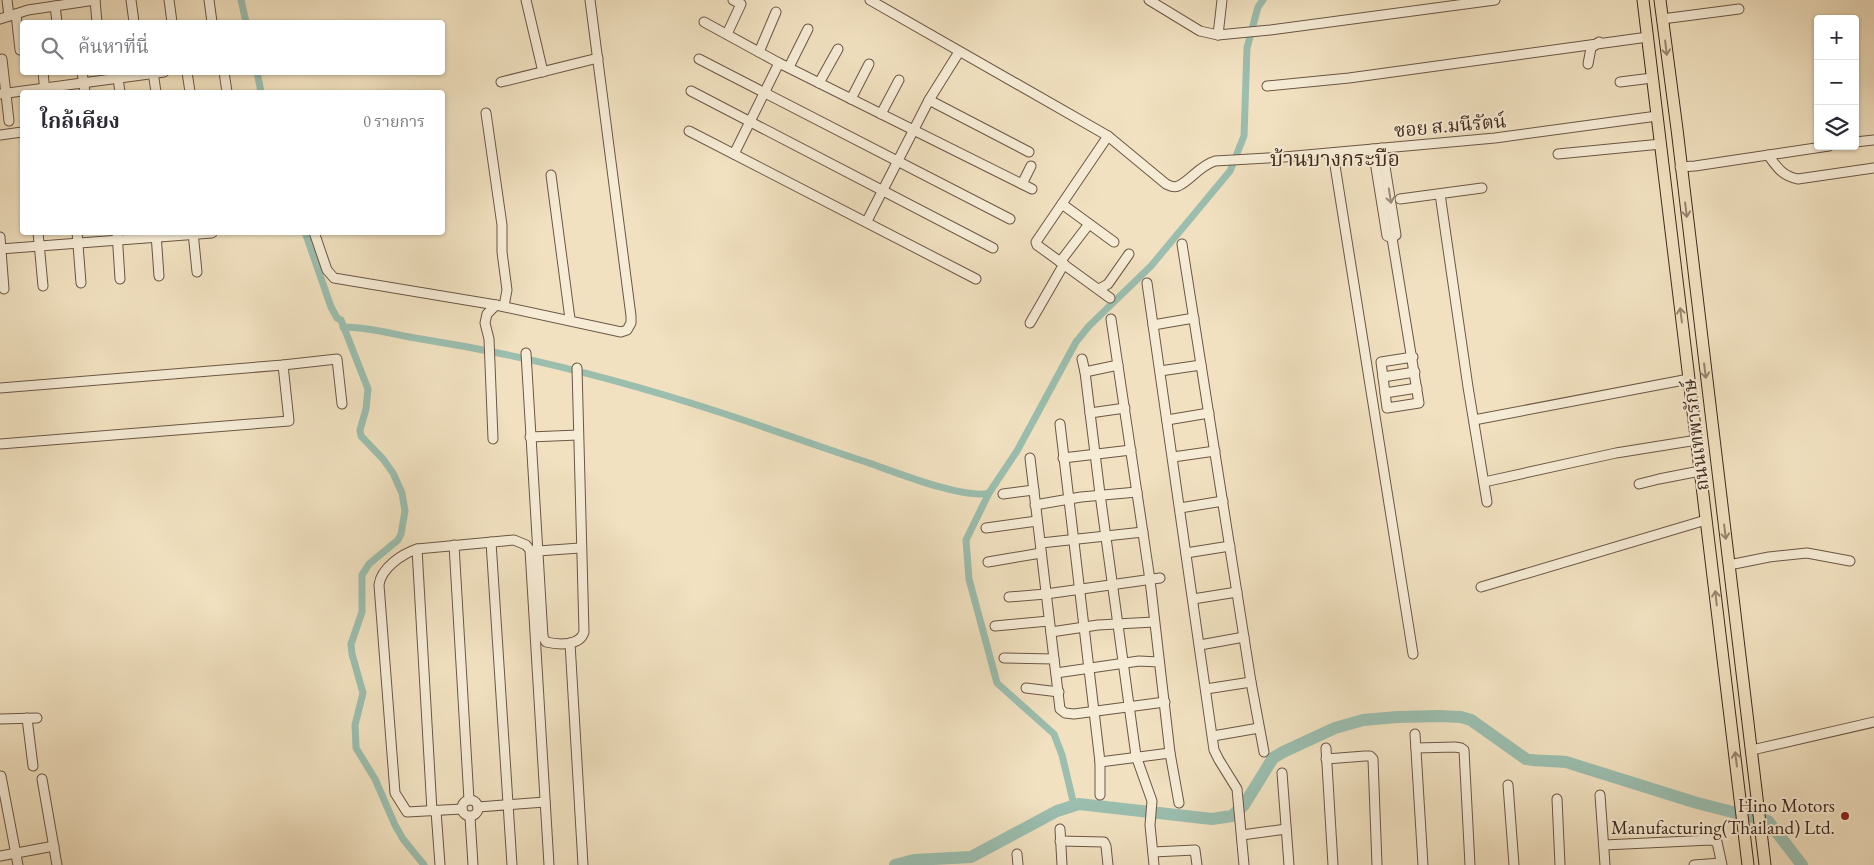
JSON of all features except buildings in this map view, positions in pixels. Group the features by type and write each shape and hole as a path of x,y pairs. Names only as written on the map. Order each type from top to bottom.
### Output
{"main road":[{"name":"ถนนเทพารักษ์","path":"1643,0 1748,865"},
{"name":"ถนนเทพารักษ์","path":"1660,0 1765,865"},
{"path":"1720,632 1737,630"}],"street":[{"path":"7,0 8,16 20,50"},
{"path":"8,16 45,4 56,6 95,0 97,20"},
{"path":"131,0 134,20"},
{"path":"169,0 172,20"},
{"path":"209,0 212,20"},
{"path":"526,0 543,72"},
{"path":"315,235 327,270 334,278 500,305 570,319 621,332 627,330 631,323 590,0"},
{"path":"727,34 741,4 733,0"},
{"path":"870,0 1108,136 1036,242 1037,245 1110,298"},
{"path":"1149,0 1200,30 1218,35 1270,30 1495,0"},
{"path":"1218,35 1222,0"},
{"path":"56,6 57,20"},
{"path":"1662,19 1739,9"},
{"path":"759,52 776,12"},
{"path":"704,22 779,63 1032,189"},
{"path":"789,68 808,29"},
{"path":"1267,86 1349,78 1648,36"},
{"path":"1588,64 1591,48 1600,42"},
{"path":"819,83 838,49"},
{"path":"867,221 929,100 959,52"},
{"path":"502,82 598,58"},
{"path":"699,58 1010,219"},
{"path":"2,59 3,94 9,121"},
{"path":"734,154 779,63"},
{"path":"851,99 869,64"},
{"path":"43,75 45,90 84,88 117,76 120,90"},
{"path":"82,75 84,88"},
{"path":"153,75 156,90"},
{"path":"187,75 190,90"},
{"path":"224,75 227,90"},
{"path":"1620,82 1652,78"},
{"path":"881,114 899,80"},
{"path":"691,91 993,248"},
{"path":"3,94 20,92"},
{"path":"929,100 1029,152"},
{"path":"486,113 502,225 501,243 507,290 500,305 487,314 485,323 489,339 493,439"},
{"name":"ซอย ส.มนีรัตน์","path":"1108,136 1166,184 1173,187 1179,186 1206,164 1222,160 1334,153 1510,136 1657,116"},
{"path":"689,131 976,278"},
{"path":"0,135 20,132"},
{"path":"1859,142 1874,140"},
{"path":"1558,154 1661,144"},
{"path":"1378,148 1387,236 1392,238 1413,357 1419,403 1387,408 1381,362 1413,357"},
{"path":"1680,167 1814,148"},
{"path":"1334,153 1413,654"},
{"path":"1768,155 1788,177 1798,178 1874,168"},
{"path":"1022,184 1031,166"},
{"path":"552,176 570,319"},
{"path":"1400,200 1482,188"},
{"path":"1440,194 1487,502"},
{"path":"1062,204 1114,242"},
{"path":"1030,323 1062,263 1089,224"},
{"path":"38,235 43,286"},
{"path":"77,235 82,283"},
{"path":"1,249 78,243 117,236 156,235 159,276"},
{"path":"194,235 197,272"},
{"path":"0,236 4,289"},
{"path":"117,236 120,279"},
{"path":"1182,244 1251,682 1264,752"},
{"path":"1099,289 1108,284 1129,254"},
{"path":"1146,283 1214,750 1237,789 1244,865"},
{"path":"1111,318 1150,580 1170,753 1179,803"},
{"path":"1153,325 1194,318"},
{"path":"526,354 543,637 546,642 552,644 570,643 582,638 584,632 580,548 577,368"},
{"path":"0,388 337,359 342,404"},
{"path":"1082,359 1136,756 1152,801 1150,826 1154,865"},
{"path":"0,444 289,421 282,365"},
{"path":"1085,372 1118,365"},
{"path":"1160,371 1201,365"},
{"path":"1383,377 1415,372"},
{"path":"1474,420 1689,379"},
{"path":"1385,393 1417,388"},
{"path":"1090,413 1125,408"},
{"path":"1167,420 1209,414"},
{"path":"1060,424 1100,762 1100,796"},
{"path":"530,437 578,435"},
{"path":"1484,482 1616,453 1697,440"},
{"path":"1063,458 1131,450"},
{"path":"1172,458 1215,450"},
{"path":"1030,458 1060,709 1065,713 1074,714 1165,702"},
{"path":"1639,484 1700,472"},
{"path":"1002,494 1034,490"},
{"path":"1035,505 1100,494 1137,492"},
{"path":"1180,508 1223,501"},
{"path":"1481,588 1706,520"},
{"path":"986,528 1037,521"},
{"path":"1041,543 1143,532"},
{"path":"462,809 407,812 396,793 379,585 380,578 394,562 408,552 417,549 514,540 526,545 530,550 550,865"},
{"path":"491,542 512,865"},
{"path":"454,545 469,800"},
{"path":"1186,553 1230,546"},
{"path":"538,551 580,548"},
{"path":"417,549 434,811 440,865"},
{"path":"988,562 1041,553"},
{"path":"1729,565 1769,557 1807,553 1850,561"},
{"path":"1009,597 1046,594 1160,578"},
{"path":"1193,600 1237,592"},
{"path":"995,626 1049,621"},
{"path":"1051,632 1083,627 1154,622"},
{"path":"1200,645 1244,637"},
{"path":"570,643 583,865"},
{"path":"1004,658 1054,659"},
{"path":"1056,673 1139,661 1160,662"},
{"path":"1206,689 1251,682"},
{"path":"1026,688 1059,692"},
{"path":"27,718 33,766"},
{"path":"0,719 37,718"},
{"path":"1752,750 1874,722"},
{"path":"1213,736 1259,728"},
{"path":"1415,734 1423,865"},
{"path":"1416,748 1455,747 1464,750 1470,865"},
{"path":"1326,748 1333,865"},
{"path":"1100,762 1170,753"},
{"path":"1326,759 1365,756 1372,759 1377,865"},
{"path":"1282,773 1289,865"},
{"path":"2,776 18,865"},
{"path":"42,779 58,865"},
{"path":"1508,785 1514,865"},
{"path":"1600,795 1605,865"},
{"path":"1557,799 1560,865"},
{"path":"469,800 473,800 478,806 478,812 470,817"},
{"path":"469,800 462,805 462,809 463,813 470,817"},
{"path":"478,806 545,802"},
{"path":"470,817 473,865"},
{"path":"1060,829 1062,865"},
{"path":"1242,833 1286,829"},
{"path":"1604,845 1711,840 1717,842 1722,864 1694,865"},
{"path":"1060,841 1104,842 1108,865"},
{"path":"0,856 54,846"},
{"path":"1153,852 1195,850 1197,865"},
{"path":"1017,854 1018,865"}],"waterway":[{"path":"241,0 246,20"},
{"path":"343,327 354,327 459,345 573,370 648,390 722,413 930,484 964,493 989,493 1017,451 1076,342 1089,326 1151,266 1230,171 1244,136 1247,48 1258,7 1263,0"},
{"path":"258,75 261,90"},
{"path":"306,235 331,307 337,318 341,320 368,389 366,409 360,430 361,436 383,459 393,473 402,493 405,511 401,534 398,540 369,564 362,575 362,612 351,644 363,693 355,725 356,748 375,779 403,839 424,865"},
{"path":"989,493 966,540 969,579 997,683 1054,734 1062,755 1074,805"},
{"path":"895,865 914,860 971,857 1057,811 1079,804 1212,819 1232,816 1244,805 1273,758 1283,752 1335,728 1363,720 1439,716 1461,717 1471,720 1526,759 1566,762 1697,803 1768,821 1802,865"}],"place":[{"name":"Hino Motors Manufacturing(Thailand) Ltd.","path":"1845,816"}],"district":[{"name":"บ้านบางกระบือ","path":"1335,159"}]}
